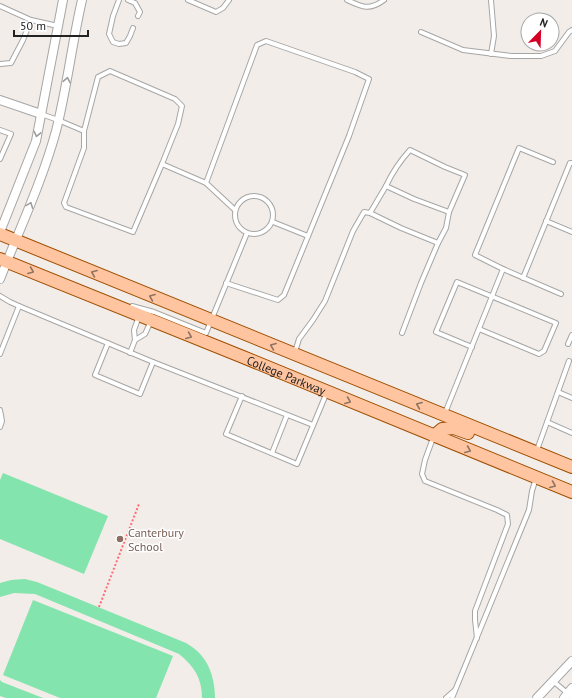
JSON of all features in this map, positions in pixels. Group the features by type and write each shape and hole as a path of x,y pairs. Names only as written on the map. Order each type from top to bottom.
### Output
{"main road":[{"name":"College Parkway","path":"0,233 16,241 572,467"},
{"name":"College Parkway","path":"4,260 572,492"},
{"path":"434,436 442,429 454,428 498,446 522,447"}],"street":[{"path":"0,233 36,141 63,0"},
{"path":"0,279 4,260 16,241 49,153 58,120 82,0"},
{"path":"0,100 41,114"},
{"path":"537,698 572,661"}],"lane":[{"path":"119,0 113,16 109,34 113,42 119,44 126,43 133,28"},
{"path":"128,0 134,3 140,12 138,16"},
{"path":"188,0 216,12 223,8 229,0"},
{"path":"347,0 365,7 374,6 384,0"},
{"path":"491,0 494,36 491,54"},
{"path":"0,6 31,20 58,26"},
{"path":"0,64 11,63 31,20"},
{"path":"421,32 463,50 511,56 541,56 555,51 572,30"},
{"path":"206,183 257,46 266,41 355,72 369,79 349,136 284,295 278,300 226,283"},
{"path":"110,71 175,99 182,106 178,124 132,232 66,207 64,203 84,148 84,131 98,77 110,71"},
{"path":"41,114 84,131"},
{"path":"0,130 11,134 0,159"},
{"path":"553,162 519,148 475,255 561,294"},
{"path":"370,213 393,172 410,150 465,175 450,212 446,228 421,283 402,333"},
{"path":"523,278 570,163 572,163"},
{"path":"162,164 206,183 235,210"},
{"path":"386,186 414,200 450,212"},
{"path":"260,196 266,199 273,209 273,222 270,227 259,234 247,233 238,226 235,210 242,200 248,197 260,196"},
{"path":"295,354 299,339 325,301 353,231 364,212 370,213 401,228 438,243"},
{"path":"546,221 572,232"},
{"path":"273,222 308,236"},
{"path":"98,299 154,312 206,333 247,233"},
{"path":"444,415 503,269"},
{"path":"472,347 436,332 457,282 556,323 544,351 539,354 479,329"},
{"path":"0,296 19,306 153,362 313,425"},
{"path":"0,354 19,306"},
{"path":"130,352 135,340 134,330 145,318"},
{"path":"135,340 144,334 145,318"},
{"path":"568,344 572,335"},
{"path":"108,343 95,375 140,394 153,362"},
{"path":"536,453 569,360"},
{"path":"242,396 226,434 297,464 327,392"},
{"path":"558,392 572,398"},
{"path":"0,410 2,421 0,427"},
{"path":"272,453 288,415"},
{"path":"548,422 572,433"},
{"path":"434,436 425,460 422,474 425,481 507,515 508,524 475,611 477,638"},
{"path":"452,698 529,510 532,491 537,478"},
{"path":"553,681 569,694"},
{"path":"446,698 456,688"}],"path":[{"path":"99,607 139,504"}],"green space":[{"path":"3,473 108,516 84,574 0,539 0,480"},
{"path":"25,579 37,582 188,644 199,653 210,669 215,698 202,698 199,678 189,663 179,654 35,594 14,593 0,597 0,583 11,580"},
{"path":"33,600 173,656 156,698 60,698 3,675"},
{"path":"0,680 43,698 6,698 0,696"}],"place":[{"name":"Canterbury School","path":"120,539"}]}
